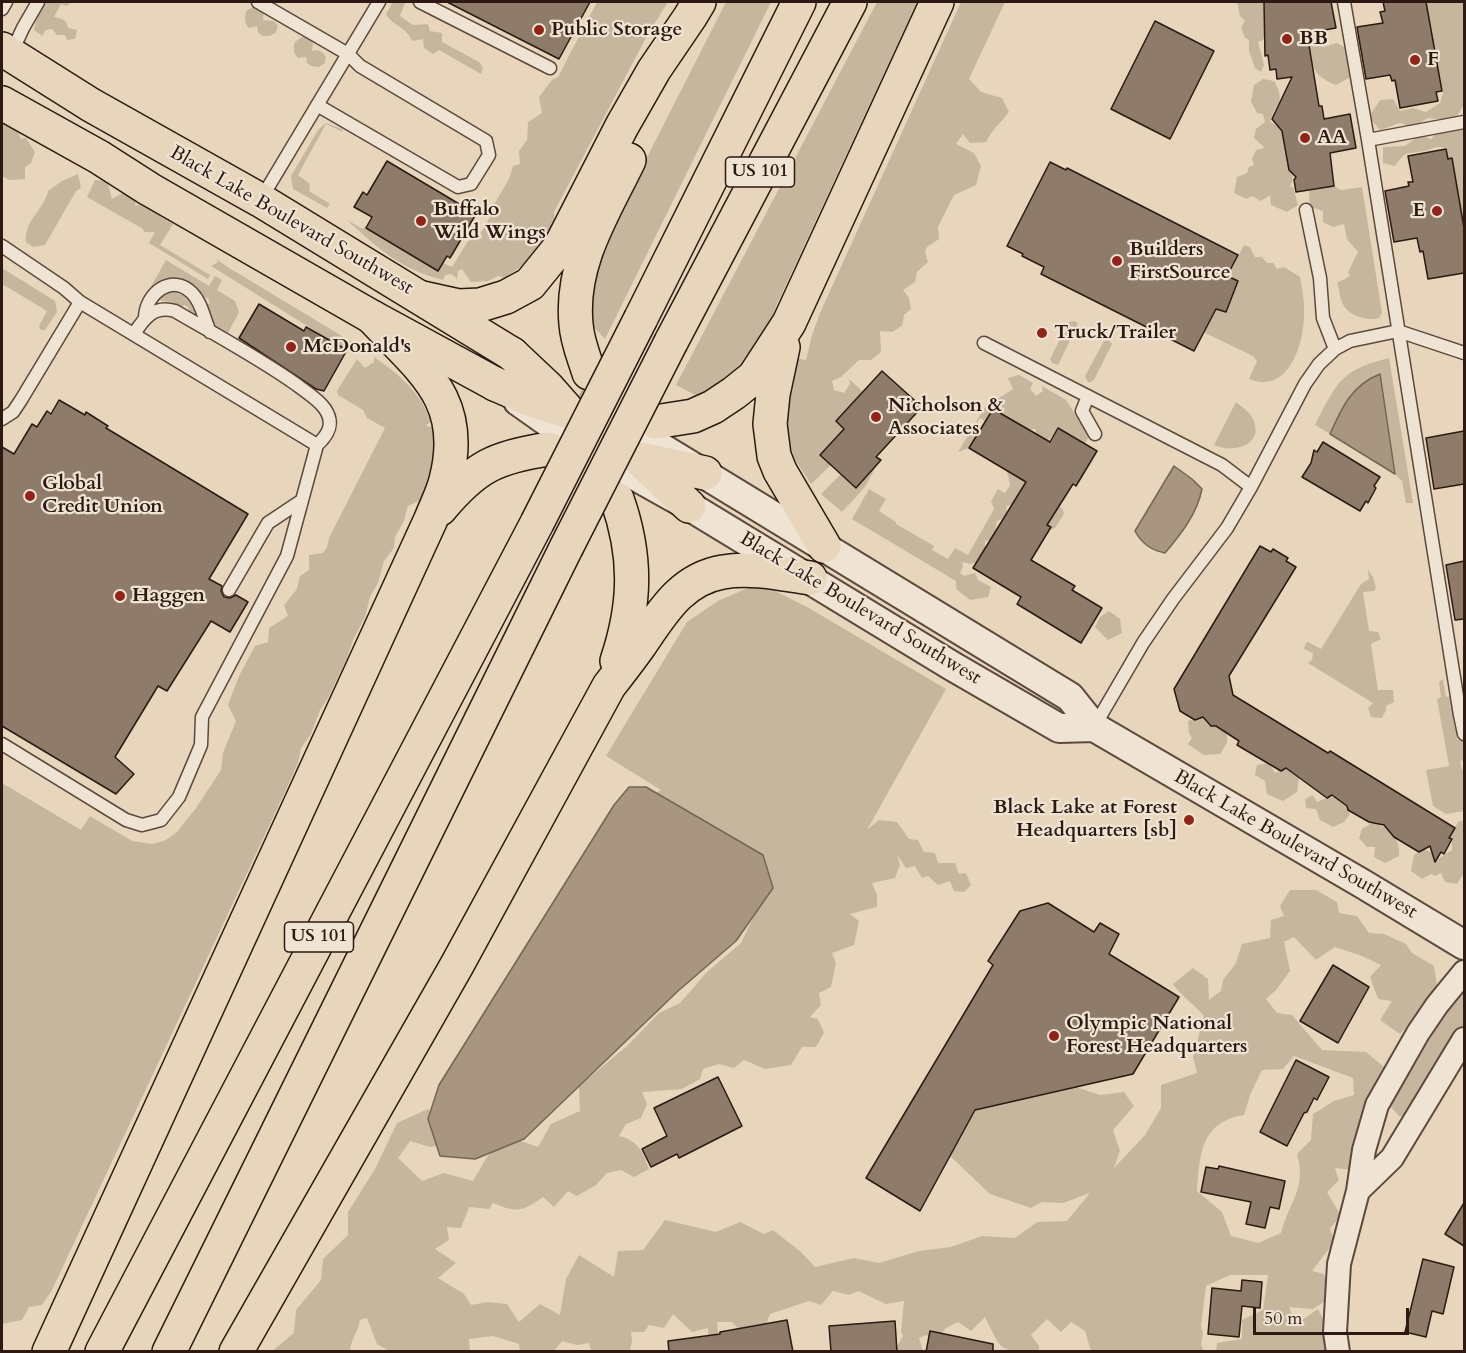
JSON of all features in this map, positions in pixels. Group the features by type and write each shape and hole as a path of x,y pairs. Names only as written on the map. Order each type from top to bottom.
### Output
{"main road":[{"name":"US 101","path":"102,1352 537,523 799,2"},
{"name":"US 101","path":"169,1352 566,548 671,342 850,2"},
{"path":"651,431 713,407 754,377 789,323 937,2"},
{"path":"423,298 459,306 480,305 506,297 530,284 560,246 654,70 695,10"},
{"path":"584,384 575,299 583,256 641,135 695,10"},
{"name":"Black Lake Boulevard Southwest","path":"6,52 91,105 260,200 512,354"},
{"path":"2,103 99,157 149,189 372,317 495,384 534,401 569,412 547,387 512,354"},
{"path":"49,1352 431,519 446,481 451,434 448,412 441,395 427,376 372,317"},
{"path":"789,323 773,394 771,438 774,456 780,471 824,546"},
{"path":"431,519 460,484 479,470 554,440"},
{"path":"689,506 638,458 705,473"},
{"path":"609,686 627,626 632,590 632,559 626,526 623,486"},
{"path":"236,1352 457,965 609,686 663,610 676,596 705,578 723,572 746,570 810,578"}],"street":[{"name":"Black Lake Boulevard Southwest","path":"512,354 584,384"},
{"path":"495,384 554,440"},
{"name":"Black Lake Boulevard Southwest","path":"651,431 705,473 1074,700 1095,727 1464,945"},
{"name":"Black Lake Boulevard Southwest","path":"623,486 689,506 952,666 1059,728 1095,727"},
{"path":"1338,1352 1335,1332 1339,1264 1358,1191 1364,1150 1377,1105 1418,1033 1464,972"},
{"path":"1358,1191 1392,1158 1464,1039"}],"lane":[{"path":"2,9 6,2"},
{"path":"6,52 38,2"},
{"path":"258,2 348,54 360,66 486,141 489,155 471,184 458,188 317,105"},
{"path":"260,200 379,2"},
{"path":"420,2 550,68"},
{"path":"1344,2 1464,734"},
{"path":"1368,140 1464,122"},
{"path":"1306,210 1320,278 1323,318 1335,349"},
{"path":"2,246 64,288 80,302 317,445"},
{"path":"134,334 145,317 145,308 156,291 169,285 181,285 190,291 198,301 210,332"},
{"path":"2,419 13,412 80,302"},
{"path":"2,744 126,820 142,825 161,820 179,797 201,745 202,717 287,556 317,445 328,435 330,426 328,416 320,403 285,377 175,311 166,309 145,317"},
{"path":"1095,727 1143,643 1227,528 1305,384 1319,364 1335,349 1350,341 1398,331 1464,353"},
{"path":"984,343 1221,465 1251,487"},
{"path":"1088,396 1082,411 1095,434"},
{"path":"229,590 268,523 301,501"}],"shaded area":[{"path":"46,2 71,2 67,6 61,4 54,17 65,21 68,28 77,30 75,39 67,40 65,35 57,35 52,29 46,30 42,36 34,30 37,17"},
{"path":"393,2 405,3 400,16 413,25 428,24 430,31 442,33 442,42 479,62 483,68 481,74 439,50 433,54 424,48 423,39 412,41 406,32 386,14"},
{"path":"597,2 668,2 648,34 554,212 551,233 538,251 522,266 504,278 498,276 488,281 471,282 462,269 458,271 457,279 452,274 445,275 443,280 402,264 347,220 363,229 365,226 438,271 443,263 452,267 468,241 478,238 490,217 488,215 509,179 513,166 520,164 519,151 527,140 528,122 542,113 539,97 552,80 558,77"},
{"path":"726,2 771,2 605,339 592,325 591,296 596,264 607,236"},
{"path":"877,2 917,2 776,306 767,333 748,360 725,382 697,396 676,385"},
{"path":"961,2 1005,2 969,79 981,92 1002,98 1009,112 986,142 970,143 963,134 956,144 974,153 981,166 976,185 954,195 938,227 939,239 927,247 925,252 928,262 917,272 915,282 903,290 909,298 911,309 904,315 902,326 892,332 880,331 881,352 871,360 859,360 841,377 832,381 834,390 844,393 850,384 849,379 863,392 844,429 820,455 831,465 811,484 792,452 785,455 781,439 795,358 806,360 820,313"},
{"path":"1237,2 1264,3 1264,21 1268,27 1263,40 1258,42 1264,65 1261,72 1255,68 1249,51 1249,40 1245,38 1241,27 1245,21 1240,16"},
{"path":"1426,2 1464,2 1464,106 1455,120 1464,129 1464,228 1463,218 1458,219 1460,202 1452,158 1448,159 1447,148 1436,147 1407,154 1395,166 1383,163 1383,147 1405,146 1420,135 1431,139 1448,120 1428,118 1412,127 1400,123 1380,130 1369,117 1380,100 1393,99 1400,111 1413,108 1426,112 1440,103 1443,93 1435,48 1429,48 1431,31"},
{"path":"253,7 260,7 264,13 263,20 274,21 278,26 276,32 270,36 262,36 257,26 249,28 245,18 246,11"},
{"path":"302,37 309,38 313,44 312,51 318,50 323,53 326,57 325,63 319,67 311,66 307,63 306,57 298,58 294,52 294,46 295,42"},
{"path":"1337,43 1358,55 1352,76 1336,85 1315,71 1310,47 1316,44 1323,47"},
{"path":"1263,79 1274,81 1280,94 1270,122 1280,129 1288,147 1284,152 1288,155 1292,171 1293,179 1290,187 1293,187 1298,205 1287,212 1271,205 1270,195 1261,201 1252,196 1246,199 1234,193 1237,177 1247,173 1249,167 1254,165 1252,159 1256,150 1265,148 1254,138 1256,129 1265,122 1263,114 1257,113 1251,102 1254,85"},
{"path":"2,120 18,131 21,139 26,138 35,152 31,163 25,167 25,179 9,180 2,176"},
{"path":"326,123 342,129 343,132 326,124 298,175 310,184 309,191 330,204 327,208 293,189 291,176 318,130"},
{"path":"78,174 81,188 76,191 45,245 33,247 26,242 26,234 48,191"},
{"path":"95,180 107,181 112,199 126,191 136,198 135,206 148,201 160,206 160,216 173,224 160,245 210,275 208,279 149,243 155,232 144,232 143,229 87,197"},
{"path":"1334,186 1341,190 1362,187 1382,313 1379,318 1369,319 1353,314 1344,307 1341,300 1337,283 1350,276 1348,272 1358,252 1347,239 1344,224 1333,227 1323,222 1323,211 1310,207 1309,191"},
{"path":"1244,245 1250,247 1255,257 1262,257 1267,263 1273,263 1277,269 1284,267 1300,277 1303,295 1303,326 1297,352 1284,374 1274,380 1263,382 1249,379 1257,361 1253,356 1199,330"},
{"path":"216,259 360,347 354,355 211,266 218,262"},
{"path":"166,260 209,286 215,276 222,280 217,290 235,301 239,312 227,335 214,326 206,305 210,303 208,298 205,298 200,291 187,282 164,281 149,290"},
{"path":"2,268 55,301 57,312 45,330 41,330 39,326 47,311 2,284"},
{"path":"172,291 192,301 196,315 187,311 189,308 184,305 182,308 171,302 157,300"},
{"path":"1069,322 1078,323 1058,365 1052,363 1050,359"},
{"path":"1109,340 1112,344 1094,380 1088,382 1085,376 1104,341"},
{"path":"374,357 408,385 427,412 431,422 426,425 435,426 438,430 427,497 408,506 404,521 395,537 394,548 384,561 378,583 370,597 365,617 347,658 320,710 311,734 301,748 298,763 284,794 52,1290 42,1305 29,1307 22,1320 2,1324 2,783 81,830 90,816 132,841 153,844 166,840 177,832 221,770 223,753 236,721 228,705 239,676 255,646 268,642 269,628 288,616 284,605 297,589 300,576 309,570 309,555 323,553 327,547 329,538 385,428 367,418 363,410 338,395 337,391 357,359 365,368 374,362"},
{"path":"1389,358 1413,503 1406,503 1402,481 1395,474 1380,374 1354,391 1330,434 1315,425 1329,398 1342,380 1360,368"},
{"path":"1380,374 1395,474 1330,434 1349,398 1362,384"},
{"path":"1019,375 1033,383 1030,389 1036,396 1043,391 1042,386 1066,400 1089,436 1085,444 1055,433 1046,442 1048,446 1020,492 1054,513 1058,507 1062,508 1064,514 1055,528 1049,530 1050,527 1012,504 1006,507 1007,512 1002,519 997,521 995,532 990,540 985,541 985,548 977,562 971,564 962,562 963,567 960,573 964,576 975,573 978,580 991,587 988,597 970,600 956,589 956,581 852,519 869,489 886,499 879,511 896,524 934,546 932,550 948,559 955,548 968,555 994,509 991,501 998,489 1005,493 1010,485 1007,471 1014,457 1034,439 1036,429 1028,430 993,409 985,421 980,418 972,431 977,434 969,448 958,452 985,407 1013,389 1008,378"},
{"path":"1236,402 1252,416 1256,428 1255,435 1251,441 1238,448 1222,448 1214,445"},
{"path":"877,465 865,487 842,512 821,494 841,474 856,487"},
{"path":"1174,466 1202,489 1192,515 1165,553 1147,546 1135,531"},
{"path":"1368,570 1376,588 1374,591 1363,592 1369,631 1378,632 1381,639 1371,644 1378,690 1393,690 1394,702 1386,706 1382,718 1371,717 1368,708 1373,703 1308,663 1312,660 1313,653 1304,649 1308,642 1321,649 1361,584 1369,579"},
{"path":"759,583 807,607 946,689 867,830 879,820 897,822 909,839 918,840 924,852 935,853 938,863 955,863 959,874 966,873 971,885 964,892 954,891 950,881 938,885 928,876 922,878 915,866 906,868 897,855 900,865 895,878 872,883 877,895 877,907 850,914 859,921 854,945 832,953 836,963 831,987 819,993 821,1005 810,1017 818,1019 824,1033 816,1047 802,1047 791,1065 765,1069 744,1060 734,1068 719,1064 703,1069 700,1079 682,1089 642,1092 647,1104 641,1118 626,1124 619,1136 631,1141 639,1148 649,1169 634,1177 621,1170 607,1173 596,1185 577,1196 568,1191 554,1207 543,1197 530,1206 519,1209 493,1203 489,1209 469,1207 461,1228 447,1227 449,1240 435,1249 456,1263 438,1278 464,1294 471,1305 488,1302 507,1304 519,1322 540,1304 560,1315 566,1279 579,1255 614,1277 618,1251 643,1250 665,1220 716,1232 740,1222 764,1234 773,1230 801,1252 815,1267 854,1258 879,1263 919,1251 951,1247 982,1236 1015,1238 1037,1222 1067,1221 1090,1193 1063,1203 1042,1202 1031,1208 990,1194 950,1156 975,1110 1076,1087 1100,1095 1124,1092 1134,1106 1113,1130 1120,1151 1114,1168 1145,1135 1161,1108 1161,1085 1197,1073 1193,1057 1204,1016 1173,984 1193,968 1208,979 1209,1000 1221,991 1223,980 1236,963 1242,944 1270,938 1271,920 1284,916 1280,906 1290,890 1316,890 1337,902 1339,913 1357,916 1369,933 1384,934 1406,944 1412,953 1434,966 1437,985 1425,1025 1411,1022 1400,1034 1380,1020 1392,1001 1378,999 1370,977 1381,965 1335,947 1316,960 1294,937 1284,942 1290,971 1266,999 1277,1013 1292,1015 1322,1050 1366,1052 1390,1072 1389,1095 1366,1104 1374,1128 1354,1140 1357,1153 1353,1170 1335,1168 1339,1180 1327,1192 1341,1216 1330,1228 1334,1242 1312,1271 1324,1274 1333,1296 1313,1309 1289,1307 1296,1324 1318,1309 1330,1332 1325,1344 1330,1351 1216,1351 1217,1343 1242,1339 1242,1320 1263,1310 1268,1275 1230,1275 1206,1286 1201,1326 1203,1334 1201,1344 1204,1351 1091,1351 1085,1331 1071,1322 1061,1332 1047,1319 1031,1335 1039,1346 1039,1351 1009,1350 999,1344 985,1317 971,1331 958,1322 946,1328 936,1340 926,1335 919,1338 923,1351 894,1351 903,1336 901,1331 904,1301 886,1304 858,1291 849,1295 833,1291 821,1305 809,1301 770,1314 765,1327 742,1332 732,1322 717,1322 720,1351 709,1351 708,1328 692,1332 673,1314 664,1328 649,1325 644,1332 631,1332 630,1351 591,1351 589,1343 577,1345 562,1341 554,1351 520,1351 519,1344 493,1336 469,1339 470,1351 389,1351 377,1344 367,1318 360,1320 350,1351 271,1352 294,1333 296,1310 321,1280 323,1259 348,1235 348,1212 375,1169 397,1123 428,1109 453,1123 449,1144 430,1147 410,1141 398,1158 422,1181 444,1173 473,1181 487,1157 506,1136 538,1147 551,1124 580,1111 579,1086 627,1046 659,1013 680,1003 707,972 741,943 759,905 649,797 661,790 606,756 687,622 718,601","holes":["1294,1056 1353,1078 1354,1095 1334,1101 1313,1114 1311,1140 1297,1154 1300,1166 1298,1186 1281,1233 1258,1243 1231,1236 1222,1212 1197,1191 1202,1152 1211,1132 1219,1124 1244,1115 1250,1095 1262,1070 1283,1069"]},
{"path":"1109,611 1120,619 1122,633 1108,640 1095,627 1100,617"},
{"path":"1443,679 1446,697 1451,696 1458,716 1454,724 1458,730 1457,739 1464,742 1464,760 1460,761 1464,771 1464,811 1446,814 1433,806 1426,770 1449,766 1437,699 1441,697 1439,682"},
{"path":"1203,717 1211,726 1216,726 1227,734 1227,743 1220,754 1204,755 1188,744 1192,738 1188,721"},
{"path":"1269,763 1275,773 1286,768 1299,778 1297,792 1283,801 1267,794 1265,781 1255,775 1257,765"},
{"path":"629,787 646,787 763,855 773,888 736,941 678,991 524,1139 475,1159 440,1156 428,1119 439,1085 614,805"},
{"path":"1313,795 1317,802 1329,797 1339,797 1347,806 1350,814 1344,822 1333,827 1320,820 1316,809 1306,808 1305,799"},
{"path":"1459,821 1464,821 1464,873 1457,884 1445,882 1441,873 1435,876 1431,874 1422,879 1411,871 1414,855 1424,849 1432,853 1435,861 1452,850 1452,839 1449,838"},
{"path":"1372,823 1384,827 1393,834 1398,844 1399,856 1385,863 1374,857 1375,847 1367,847 1359,838 1362,829"},
{"path":"1464,994 1464,1024 1408,1117 1399,1116 1391,1107 1393,1102 1455,996"}],"building":[{"name":"Public Storage","path":"447,2 590,2 559,59"},
{"path":"1264,2 1331,2 1336,28 1307,33 1319,106 1322,106 1324,119 1350,114 1356,148 1330,153 1334,186 1296,192 1294,180 1296,177 1289,170 1282,131 1272,119 1292,77 1277,79 1276,69 1270,70 1268,55 1265,56"},
{"name":"F","path":"1383,2 1426,2 1442,91 1436,92 1438,101 1400,108 1395,80 1392,81 1390,75 1366,79 1357,27 1383,23 1380,12 1385,11"},
{"path":"1155,21 1214,51 1170,139 1111,109"},
{"name":"E","path":"1446,149 1448,159 1452,158 1464,228 1464,273 1428,279 1423,251 1420,252 1417,238 1394,242 1385,191 1409,186 1408,182 1413,182 1408,156"},
{"name":"Buffalo Wild Wings","path":"387,161 476,214 450,258 447,256 438,271 366,228 372,217 354,207 363,192 367,195"},
{"path":"1050,162 1066,170 1067,168 1238,255 1227,276 1238,281 1226,312 1216,309 1194,351 1041,274 1044,267 1007,246"},
{"name":"McDonald's","path":"259,304 304,331 306,327 347,350 324,391 316,389 239,338"},
{"path":"882,371 922,407 876,457 881,460 856,488 820,455 844,429 836,421"},
{"name":"Haggen","path":"59,400 85,415 86,412 108,426 106,428 248,514 209,579 222,586 221,591 224,597 230,598 236,595 248,602 230,632 211,621 167,691 158,686 115,757 134,774 116,794 2,726 2,447 14,454 32,424 37,427 47,411 51,414"},
{"path":"993,409 1050,442 1058,428 1097,451 1076,486 1073,484 1047,525 1051,527 1031,560 1075,586 1072,590 1102,608 1081,643 1017,604 1021,597 973,568 1026,482 969,448"},
{"path":"1464,431 1464,484 1434,489 1426,438"},
{"path":"1323,442 1380,477 1368,503 1366,501 1360,511 1302,477 1311,463 1314,450 1317,452"},
{"path":"1260,546 1271,552 1273,549 1288,558 1286,561 1296,567 1229,676 1233,695 1328,753 1330,751 1455,828 1444,854 1441,852 1435,862 1430,846 1419,852 1394,837 1384,825 1369,822 1348,810 1347,806 1332,795 1327,798 1286,768 1281,771 1237,745 1239,741 1216,726 1211,726 1203,717 1195,720 1180,711 1174,689"},
{"path":"1464,561 1464,619 1455,620 1446,565"},
{"name":"Olympic National Forest Headquarters","path":"1048,903 1094,932 1100,923 1119,934 1109,954 1179,997 1133,1074 975,1110 920,1211 866,1178 993,965 988,961 1020,911"},
{"path":"1333,965 1369,987 1338,1043 1300,1021"},
{"path":"1296,1060 1329,1077 1317,1100 1314,1098 1307,1112 1304,1113 1287,1146 1260,1132"},
{"path":"718,1077 742,1126 679,1158 677,1154 651,1167 642,1149 667,1136 654,1108"},
{"path":"1219,1166 1285,1181 1279,1209 1270,1207 1265,1228 1246,1224 1251,1202 1201,1192 1206,1167 1218,1169"},
{"path":"1464,1203 1464,1246 1445,1234"},
{"path":"1423,1259 1454,1267 1443,1314 1432,1311 1426,1337 1405,1332"},
{"path":"1242,1280 1262,1282 1260,1308 1242,1306 1239,1337 1208,1334 1212,1288 1241,1291"},
{"path":"787,1320 793,1352 669,1352 668,1341 720,1334 720,1332"},
{"path":"895,1321 897,1352 831,1352 829,1326"},
{"path":"930,1331 993,1344 993,1352 926,1352"}],"tunnel":[{"path":"578,396 645,438"}],"place":[{"name":"Public Storage","path":"539,30"},
{"name":"BB","path":"1287,39"},
{"name":"F","path":"1415,60"},
{"name":"AA","path":"1305,138"},
{"name":"E","path":"1437,211"},
{"name":"Buffalo Wild Wings","path":"421,221"},
{"name":"Builders FirstSource","path":"1117,261"},
{"name":"Truck/Trailer","path":"1042,333"},
{"name":"McDonald's","path":"291,347"},
{"name":"Nicholson & Associates","path":"876,417"},
{"name":"Global Credit Union","path":"30,496"},
{"name":"Haggen","path":"120,596"},
{"name":"Black Lake at Forest Headquarters [sb]","path":"1189,820"},
{"name":"Olympic National Forest Headquarters","path":"1054,1036"}]}
